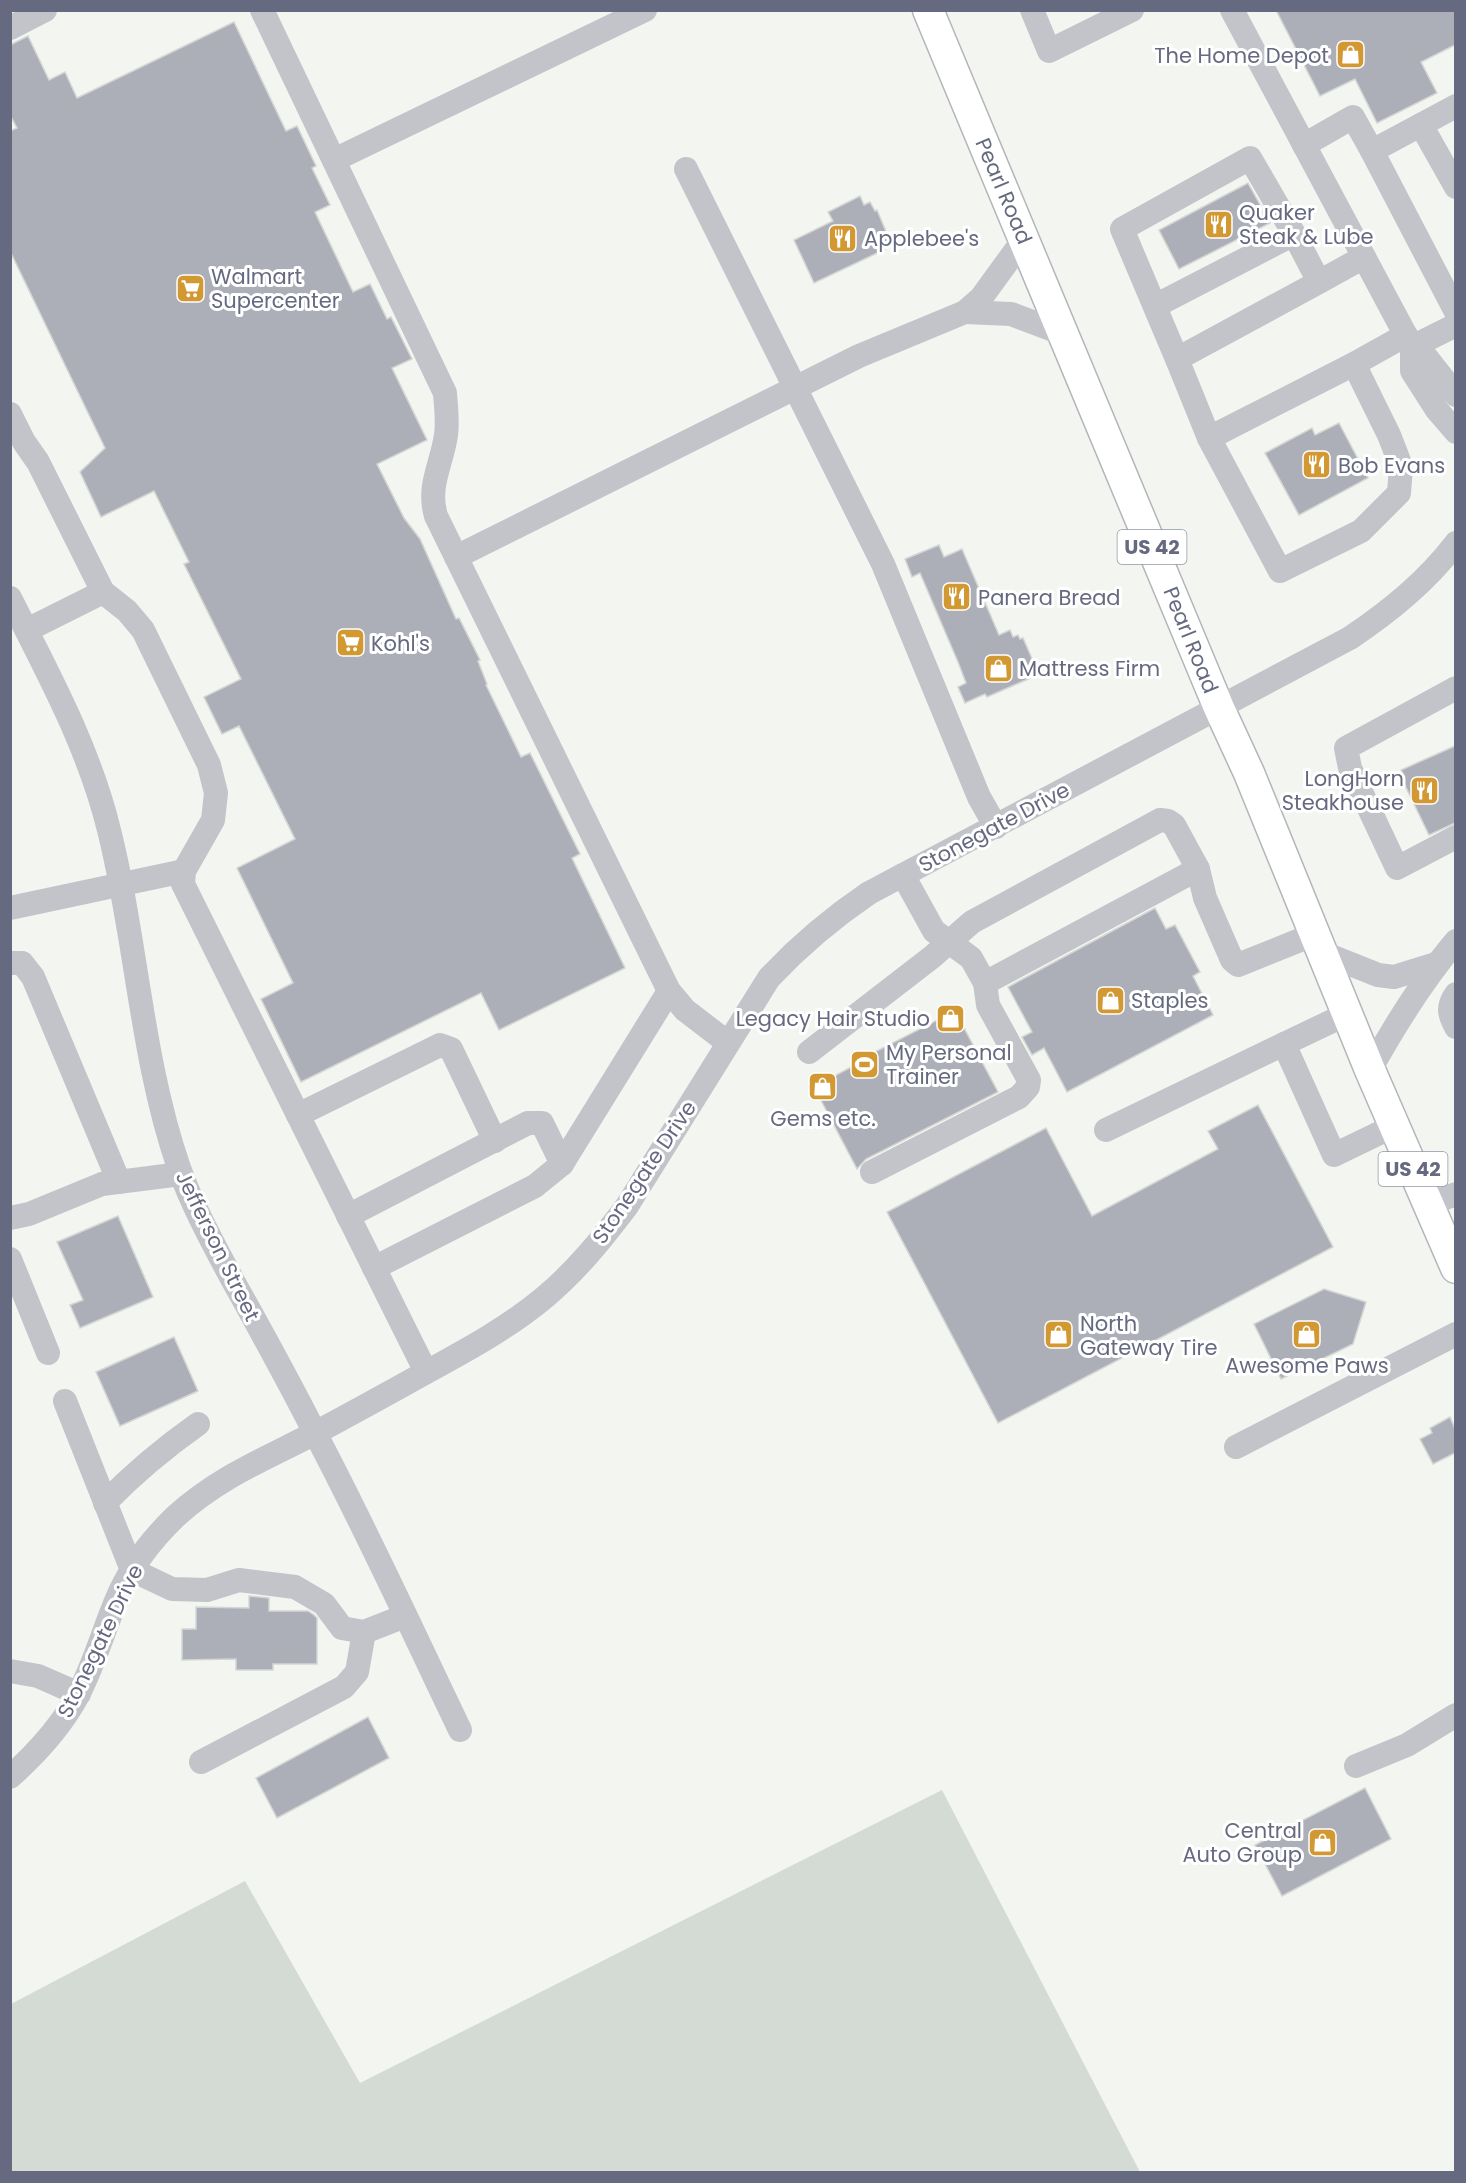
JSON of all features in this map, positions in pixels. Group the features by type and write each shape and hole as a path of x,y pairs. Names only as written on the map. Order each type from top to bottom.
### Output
{"main road":[{"name":"Pearl Road","path":"928,10 1219,708 1249,773 1394,1126 1442,1199 1455,1268"}],"street":[{"path":"10,28 45,10"},
{"path":"262,10 445,393 446,434 433,484 432,503 436,516 669,991 692,1016 728,1043"},
{"path":"334,160 645,10"},
{"path":"1032,10 1049,51 1132,10"},
{"path":"1232,10 1409,341 1426,357 1455,395"},
{"path":"1372,151 1455,106"},
{"path":"1304,145 1353,117 1455,312"},
{"path":"1421,125 1455,187"},
{"path":"1319,282 1250,158 1122,229 1209,438 1280,571 1361,531 1399,493 1401,466 1389,435 1354,364"},
{"path":"686,169 883,564 980,797 996,827"},
{"path":"1155,306 1294,234"},
{"path":"456,557 859,356 965,312 981,298 1024,239"},
{"path":"1177,359 1364,257"},
{"path":"965,312 1011,314 1064,334"},
{"path":"1209,438 1354,364 1455,325"},
{"path":"1409,341 1412,371 1437,410 1455,432"},
{"path":"10,414 24,442 38,462 104,592 128,611 143,630 209,765 216,793 213,820 184,871 183,884 426,1372"},
{"name":"Stonegate Drive","path":"10,1777 34,1756 59,1726 79,1694 94,1661 117,1598 132,1570 152,1542 200,1495 226,1478 315,1433 509,1324 545,1297 579,1265 627,1206 769,978 799,946 832,918 869,893 1350,638 1384,615 1414,590 1455,543"},
{"path":"27,630 104,592"},
{"name":"Jefferson Street","path":"10,598 67,710 91,769 109,831 134,960 146,1046 160,1108 182,1174 199,1216 315,1433 460,1730"},
{"path":"1455,688 1346,748 1350,768 1397,868 1455,837"},
{"path":"809,1052 972,922 1160,820 1174,825 1198,869 1205,898 1232,960 1238,965 1319,943 1378,975 1394,977 1436,964"},
{"path":"985,983 1198,869"},
{"path":"10,908 184,871"},
{"path":"872,1172 1019,1097 1029,1087 1029,1080 988,1005 985,983 971,958 934,931 903,875"},
{"path":"1370,1070 1396,1022 1436,964 1455,941"},
{"path":"10,963 22,963 33,977 119,1182"},
{"path":"374,1268 535,1186 562,1164 669,991"},
{"path":"1455,994 1449,1004 1449,1014 1455,1028"},
{"path":"1106,1130 1347,1014"},
{"path":"1284,1044 1334,1155 1394,1126"},
{"path":"298,1115 440,1046 451,1049 495,1141"},
{"path":"348,1216 528,1123 542,1123 562,1164"},
{"path":"10,1218 29,1214 102,1184 182,1174"},
{"path":"10,1258 48,1353"},
{"path":"1236,1447 1455,1334"},
{"path":"65,1401 132,1570 172,1589 207,1590 239,1580 296,1587 324,1604 342,1628 364,1632 405,1616"},
{"path":"105,1503 154,1456 198,1424"},
{"path":"201,1762 344,1686 357,1672 364,1632"},
{"path":"10,1671 38,1676 79,1694"},
{"path":"1356,1766 1407,1744 1455,1715"}],"shaded area":[{"path":"942,1790 1140,2172 11,2172 11,2004 245,1881 360,2083"}],"building":[{"name":"The Home Depot","path":"1276,10 1455,10 1455,45 1421,62 1437,93 1377,123 1355,79 1320,96"},
{"path":"234,22 286,131 297,126 316,166 312,168 330,205 315,212 353,292 370,284 387,319 391,317 412,359 392,368 427,440 377,464 404,518 420,539 456,619 459,618 480,660 478,661 486,685 521,757 530,753 580,854 572,858 625,968 499,1030 481,993 301,1082 261,999 293,983 237,868 295,839 239,726 222,734 204,697 241,679 184,564 189,562 154,491 101,517 80,472 105,448 10,251 10,131 17,128 10,115 10,45 28,36 49,80 65,72 77,98"},
{"name":"Quaker Steak & Lube","path":"1248,183 1270,223 1179,269 1159,230"},
{"name":"Applebee's","path":"860,196 864,205 870,202 875,211 877,210 892,246 814,283 794,240 833,221 828,212"},
{"name":"Bob Evans","path":"1339,423 1368,478 1299,515 1265,453 1312,428 1315,435"},
{"path":"939,545 944,557 962,549 999,635 1010,630 1013,637 1018,635 1020,639 1023,638 1037,670 1033,671 1035,676 987,697 985,694 965,703 958,687 966,683 958,662 920,573 912,577 905,559"},
{"name":"LongHorn Steakhouse","path":"1455,746 1455,823 1429,835 1399,773 1402,772 1401,770"},
{"name":"Staples","path":"1155,908 1166,929 1175,925 1200,972 1193,976 1213,1015 1067,1092 1044,1048 1032,1055 1022,1037 1032,1032 1008,987"},
{"path":"955,1011 998,1092 866,1159 857,1169 814,1087 868,1058 867,1056"},
{"name":"North Gateway Tire","path":"1258,1105 1333,1247 998,1423 887,1212 1046,1128 1092,1216 1218,1149 1208,1131"},
{"path":"118,1216 153,1297 80,1328 70,1305 83,1300 57,1242"},
{"name":"Awesome Paws","path":"1324,1289 1366,1302 1353,1344 1281,1379 1254,1324"},
{"path":"174,1337 198,1391 120,1426 96,1372"},
{"path":"1450,1417 1455,1429 1455,1453 1433,1464 1420,1439 1432,1433 1430,1428"},
{"path":"249,1596 269,1598 269,1611 308,1611 317,1618 317,1664 273,1664 273,1670 236,1670 236,1659 182,1660 182,1629 196,1629 196,1607 249,1608"},
{"path":"368,1717 389,1758 277,1818 256,1778"},
{"name":"Central Auto Group","path":"1365,1788 1391,1839 1282,1896 1255,1845"}],"place":[{"name":"The Home Depot","path":"1350,55"},
{"name":"Quaker Steak & Lube","path":"1218,224"},
{"name":"Applebee's","path":"843,238"},
{"name":"Walmart Supercenter","path":"190,288"},
{"name":"Bob Evans","path":"1317,465"},
{"name":"Panera Bread","path":"957,597"},
{"name":"Kohl's","path":"350,643"},
{"name":"Mattress Firm","path":"998,668"},
{"name":"LongHorn Steakhouse","path":"1425,790"},
{"name":"Staples","path":"1110,1000"},
{"name":"Legacy Hair Studio","path":"951,1018"},
{"name":"My Personal Trainer","path":"865,1064"},
{"name":"Gems etc.","path":"823,1087"},
{"name":"Awesome Paws","path":"1307,1334"},
{"name":"North Gateway Tire","path":"1059,1335"},
{"name":"Central Auto Group","path":"1323,1842"}]}
